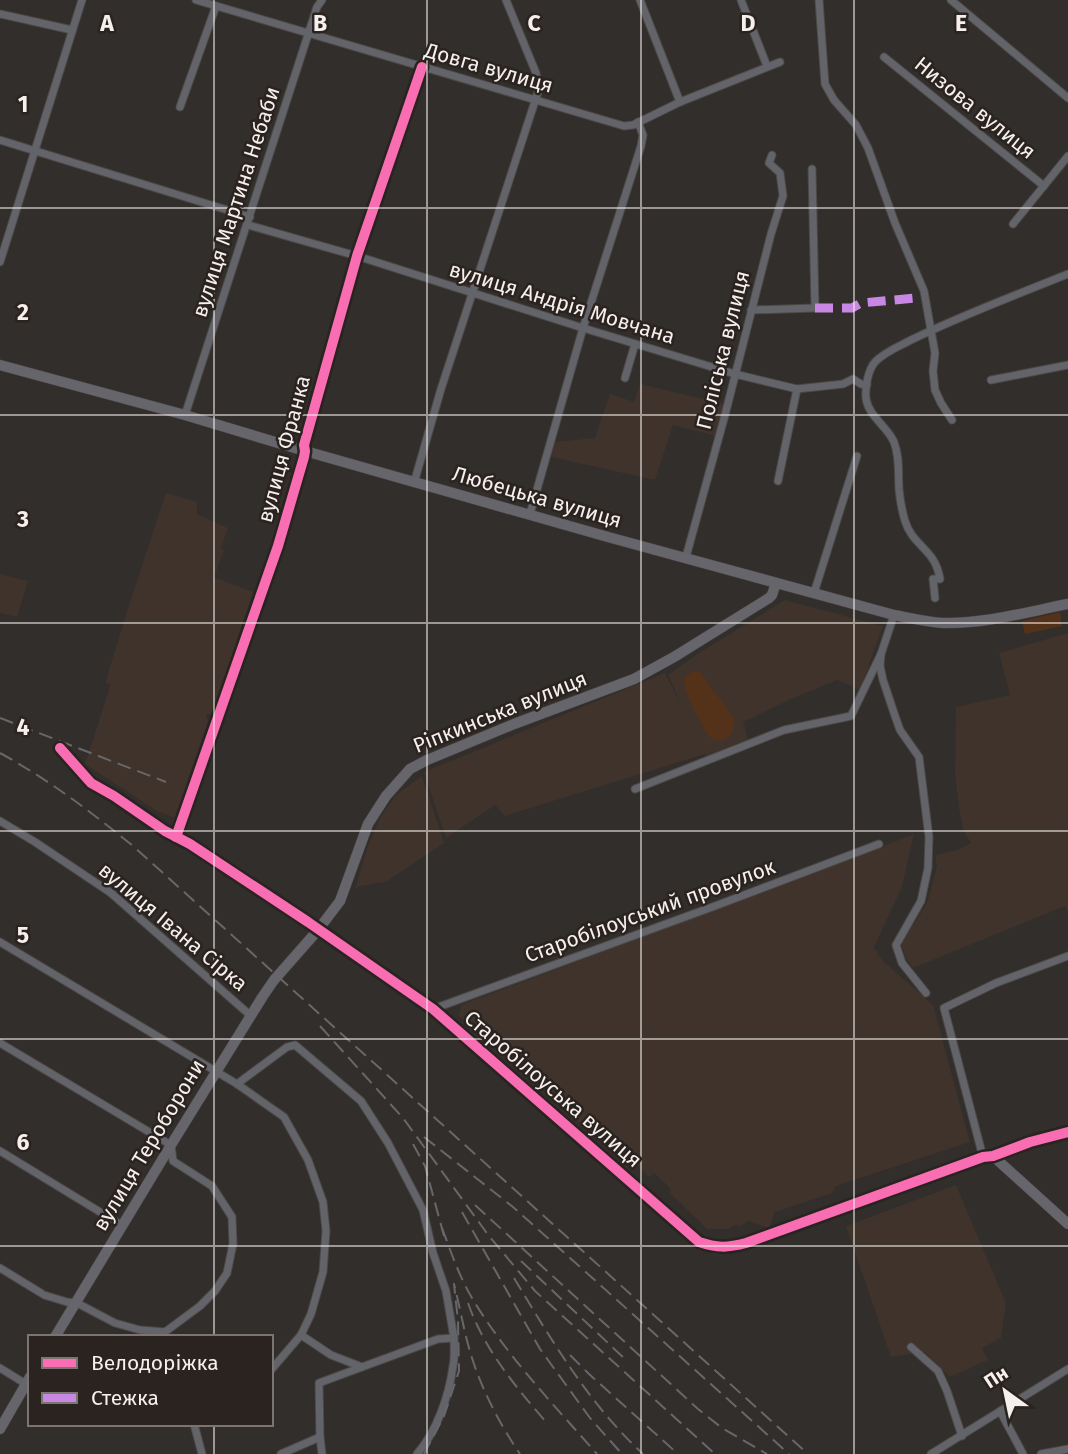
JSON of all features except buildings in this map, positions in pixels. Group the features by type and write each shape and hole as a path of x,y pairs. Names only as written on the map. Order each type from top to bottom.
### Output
{"main road":[{"name":"Любецька вулиця","path":"0,365 185,415 414,483 894,615 955,622 1018,615 1068,604"},
{"name":"Ріпкинська вулиця","path":"279,975 340,901 372,817 410,769 475,740 654,669 769,598 776,583"},
{"name":"Старобілоуська вулиця","path":"165,831 190,844 318,929 433,1009 699,1242 715,1248 733,1247 988,1156"},
{"name":"вулиця Тероборони","path":"56,1335 216,1071 279,975"},
{"path":"988,1156 1068,1224"},
{"path":"0,1429 28,1383"}],"street":[{"path":"0,262 82,0"},
{"name":"Довга вулиця","path":"196,0 624,126 780,62"},
{"name":"вулиця Мартина Небаби","path":"185,415 317,7 322,0"},
{"path":"414,483 471,293 536,99 536,73 506,0"},
{"path":"640,0 680,102"},
{"path":"741,0 766,66"},
{"path":"819,0 825,85 856,125 924,291 935,353 935,390 953,419"},
{"path":"951,0 1068,98"},
{"path":"180,107 216,6"},
{"path":"0,14 72,30"},
{"name":"Низова вулиця","path":"884,57 1044,186"},
{"name":"вулиця Франка","path":"176,838 278,545 357,256 422,67"},
{"path":"530,514 583,328 640,146 643,135 638,122"},
{"name":"вулиця Андрія Мовчана","path":"0,141 471,293 735,374 797,389 843,384 853,379 864,385"},
{"name":"Поліська вулиця","path":"687,557 783,196 780,173 769,163 772,155"},
{"path":"1013,224 1068,156"},
{"path":"751,310 815,308 812,169"},
{"path":"934,598 935,560 916,540 906,523 899,487 898,456 890,435 870,411 864,385 875,362 895,349 931,330 1068,274"},
{"path":"625,378 635,344"},
{"path":"990,380 1068,365"},
{"path":"778,481 797,389"},
{"path":"814,593 856,456"},
{"path":"635,789 784,730 851,716 881,654 894,615"},
{"path":"881,654 883,680 900,730 919,757 929,837 928,869 921,901 896,945 902,963 926,993"},
{"name":"Старобілоуська вулиця","path":"60,748 91,783 165,831"},
{"name":"вулиця Івана Сірка","path":"0,821 111,893 251,1016"},
{"name":"Старобілоуський провулок","path":"433,1009 879,844"},
{"path":"0,942 237,1083 284,1117 308,1160 323,1202 326,1231 323,1272 311,1314 301,1335 273,1368"},
{"path":"988,1156 944,1008 1068,956"},
{"path":"0,1043 171,1145 173,1161 212,1186 232,1216 233,1244 227,1273 215,1291 166,1334 116,1323 76,1303 42,1294 0,1268"},
{"path":"237,1083 287,1047 295,1045 361,1101 388,1143 422,1210 446,1291 454,1338 453,1367 443,1407 417,1454"},
{"name":"Старобілоуська вулиця","path":"988,1156 1068,1132"},
{"path":"0,1151 123,1226"},
{"path":"301,1335 331,1354 362,1367"},
{"path":"322,1454 319,1382 438,1339 454,1338"},
{"path":"911,1347 938,1371 962,1436"},
{"path":"0,1368 28,1383"},
{"path":"931,1454 1068,1369"},
{"path":"1000,1411 1023,1454"},
{"path":"195,1426 202,1454"},
{"path":"281,1454 320,1437"},
{"path":"1041,1454 1068,1449"}],"shaded area":[{"path":"640,384 724,404 715,436 673,425 655,480 551,457 555,442 595,438 610,394 634,402"},
{"path":"166,493 197,502 197,514 228,528 221,548 224,551 214,577 253,592 213,713 206,715 207,725 175,818 157,811 85,764 108,693 110,684 105,683"},
{"path":"0,574 28,581 17,617 0,613"},
{"path":"785,600 883,626 860,690 837,680 743,722 748,739 706,756 705,754 505,816 495,805 446,838 424,772 665,673 682,706 668,675"},
{"path":"1060,612 1062,626 1025,634 1022,621"},
{"path":"1068,633 1068,912 1065,906 913,968 901,944 927,903 937,867 935,855 958,850 971,843 963,830 955,774 956,707 1010,695 999,653"},
{"path":"697,671 733,717 733,732 723,740 709,736 690,701 684,680"},
{"path":"422,776 444,843 386,882 355,889 380,818 396,795"},
{"path":"914,834 902,887 874,947 882,960 933,1005 970,1142 836,1186 832,1193 775,1212 769,1228 748,1221 728,1229 707,1229 670,1193 671,1189 654,1173 649,1177 598,1128 592,1134 504,1053 459,1016 461,1005"},
{"path":"956,1185 1006,1303 1001,1338 982,1348 988,1360 950,1377 925,1352 891,1357 846,1226"}],"railway":[{"path":"0,718 166,782"},
{"path":"0,753 69,796 133,846 808,1454"},
{"path":"320,1026 403,1118 489,1236 535,1291 715,1454"},
{"path":"424,1137 513,1207 789,1454"},
{"path":"413,1144 425,1166 444,1236"},
{"path":"475,1205 698,1409 722,1428 767,1454"},
{"path":"462,1212 540,1349 590,1418 622,1454"},
{"path":"442,1228 463,1281 485,1319 531,1379 597,1454"},
{"path":"521,1261 625,1359"},
{"path":"514,1278 588,1393 643,1454"},
{"path":"424,1454 444,1416 459,1371 454,1284 480,1381 520,1454"},
{"path":"468,1303 492,1351 512,1381 546,1422"},
{"path":"570,1355 678,1454"}],"marked path":[{"path":"815,308 852,308 861,303 916,298"}],"cycle path":[{"path":"176,837 278,546 357,256 422,67"},
{"path":"60,748 91,783 190,844 433,1009 699,1242 722,1247 746,1243 983,1157 1068,1132"}]}
